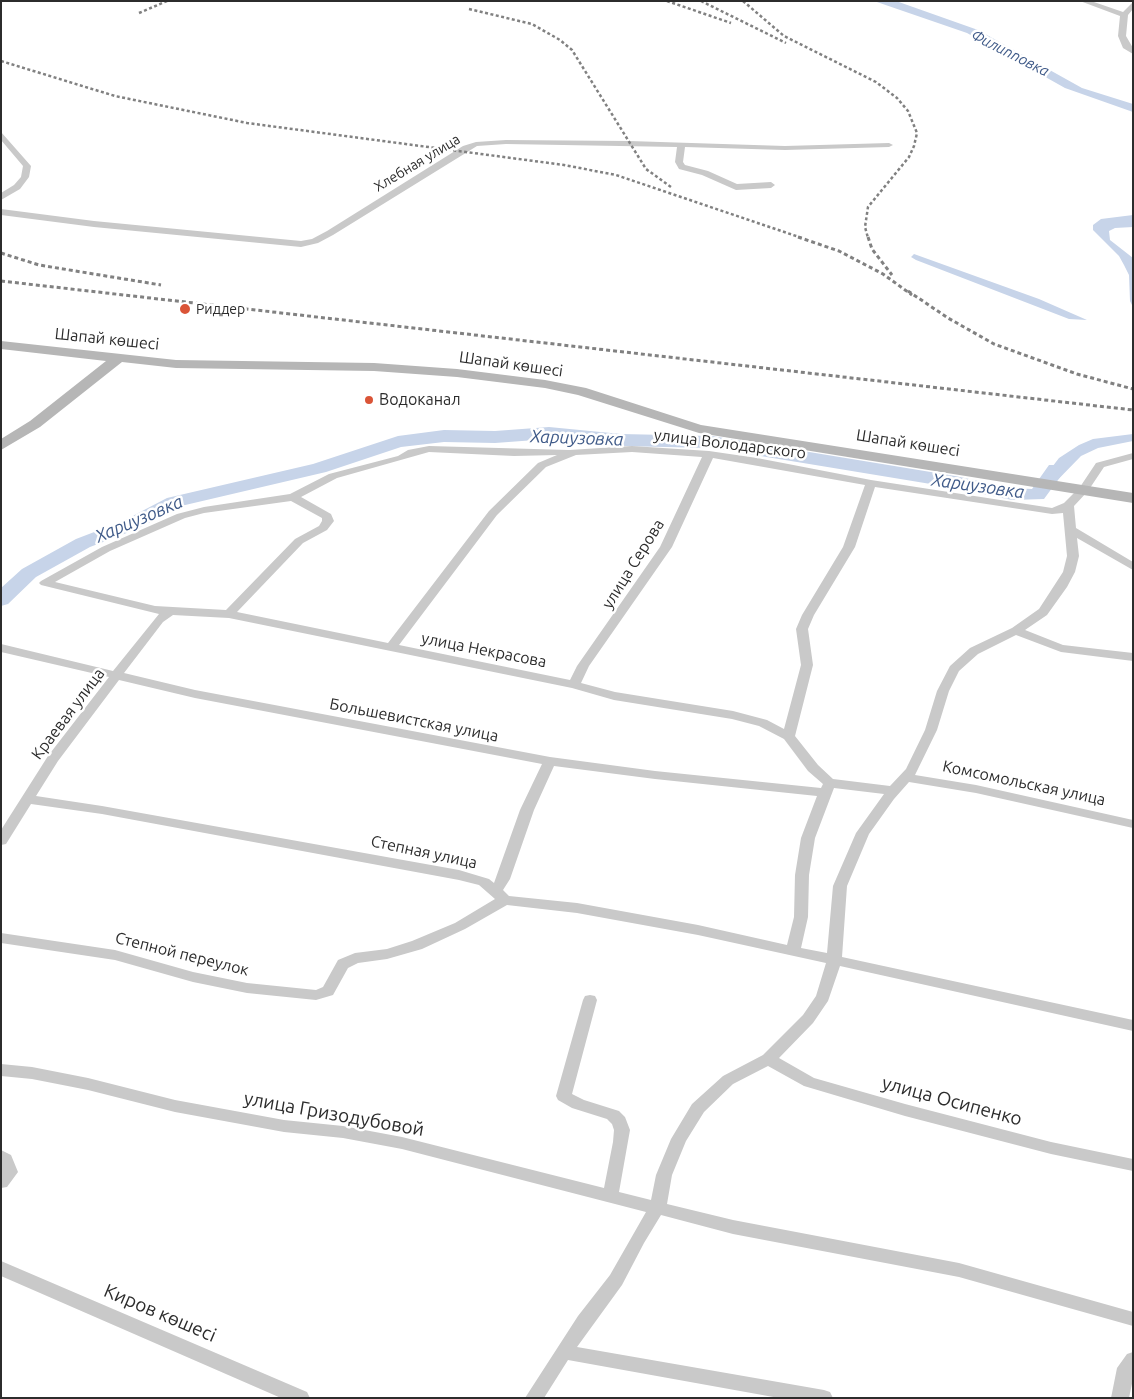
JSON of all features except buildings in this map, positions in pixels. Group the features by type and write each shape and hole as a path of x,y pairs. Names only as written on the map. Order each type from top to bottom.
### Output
{"street":[{"path":"1083,1 1124,15"},
{"path":"1133,4 1124,15 1122,36 1126,46 1133,52"},
{"path":"1,134 27,166 26,177 16,187 1,197"},
{"name":"Хлебная улица","path":"1,212 84,223 301,244 315,241 330,233 466,148 476,144 506,142 785,148 889,145"},
{"path":"681,145 679,162 682,167 705,173 736,187 771,185"},
{"name":"Шапай көшесі","path":"1,345 176,364 374,367 456,373 545,384 581,392 699,429 1008,476 1133,498"},
{"path":"1,446 36,424 117,359"},
{"name":"улица Володарского","path":"391,648 493,513 542,465 574,452 594,449 652,449 709,454 757,461 871,483 1052,510 1060,510 1068,505"},
{"path":"293,497 333,476 402,458 412,452 574,452"},
{"name":"улица Серова","path":"574,685 584,666 666,547 709,454"},
{"path":"534,1398 584,1321 616,1280 638,1238 658,1207 664,1175 679,1139 698,1108 728,1080 768,1059 813,1012 823,997 834,962 840,886 863,833 894,791 907,778 930,730 943,691 954,670 974,651 1016,631 1043,612 1069,572 1073,556 1068,505 1084,489 1100,465 1133,456"},
{"path":"789,736 807,665 802,629 808,615 849,548 864,498 871,483"},
{"path":"229,614 299,541 323,528 328,521 327,516 293,497"},
{"name":"улица Некрасова","path":"293,497 204,510 181,516 106,548 63,571 45,584 169,612 229,614 574,685 614,696 733,715 763,723 789,736 828,788"},
{"path":"1072,531 1133,567"},
{"name":"Краевая улица","path":"1,841 53,760 159,619 169,612"},
{"path":"1016,631 1034,640 1061,648 1133,657"},
{"name":"Большевистская улица","path":"1,648 118,674 204,696 550,762 655,775 828,788"},
{"path":"500,895 503,879 527,810 550,762"},
{"name":"Комсомольская улица","path":"907,778 976,789 1133,824"},
{"path":"793,951 801,917 802,875 808,838 828,788 894,791"},
{"name":"Степная улица","path":"29,799 102,810 459,875 484,882 500,895 577,908 793,951 834,962 1133,1026"},
{"name":"Степной переулок","path":"1,938 115,955 193,977 246,988 316,995 328,991 343,964 355,958 387,954 417,945 492,909 500,895"},
{"path":"590,1000 564,1096 578,1104 613,1115 619,1121 622,1130 622,1142 610,1196"},
{"name":"улица Осипенко","path":"768,1059 809,1082 904,1110 1051,1148 1133,1165"},
{"name":"улица Гризодубовой","path":"1,1070 69,1081 175,1106 266,1123 343,1132 402,1143 733,1227 959,1270 1133,1318"},
{"path":"1,1156 5,1159 10,1172 1,1182"},
{"name":"Киров көшесі","path":"1,1268 301,1398"},
{"path":"565,1352 824,1398"},
{"path":"1120,1398 1126,1368 1133,1359"}],"water":[{"name":"Филипповка","path":"874,1 896,1 978,30 1082,88 1133,104 1133,112 1065,88 967,33"},
{"path":"1133,215 1133,227 1115,228 1109,231 1110,240 1133,258 1133,307 1130,301 1129,275 1119,256 1093,230 1093,225 1101,219"},
{"path":"914,254 1039,299 1087,320 1069,319 916,260 911,257"},
{"path":"1133,434 1133,441 1098,448 1081,456 1043,495 1033,492 1059,458 1079,445 1093,439"}],"waterway":[{"name":"Хариузовка","path":"1,600 29,573 83,543 130,525 174,502 319,468 398,442 444,436 495,437 549,433 621,440 712,442 955,482 1012,494 1037,495 1056,469"}],"railway":[{"path":"139,13 167,1"},
{"path":"667,1 731,23"},
{"path":"701,1 786,43"},
{"path":"743,1 784,36 876,82 897,98 908,111 917,133 914,146 909,157 868,207 865,227 868,238"},
{"path":"469,9 532,24 560,40 572,50 646,169 671,187"},
{"path":"1,61 115,96 247,123 564,165 616,175 802,238"},
{"path":"798,237 839,251 883,274 912,295"},
{"path":"868,237 872,249 892,275"},
{"path":"1,253 39,265 161,285"},
{"path":"1,281 1133,410"},
{"path":"908,291 948,318 994,344 1077,374 1133,389"}],"place":[{"name":"Риддер","path":"185,309"},
{"name":"Водоканал","path":"369,400"}]}
